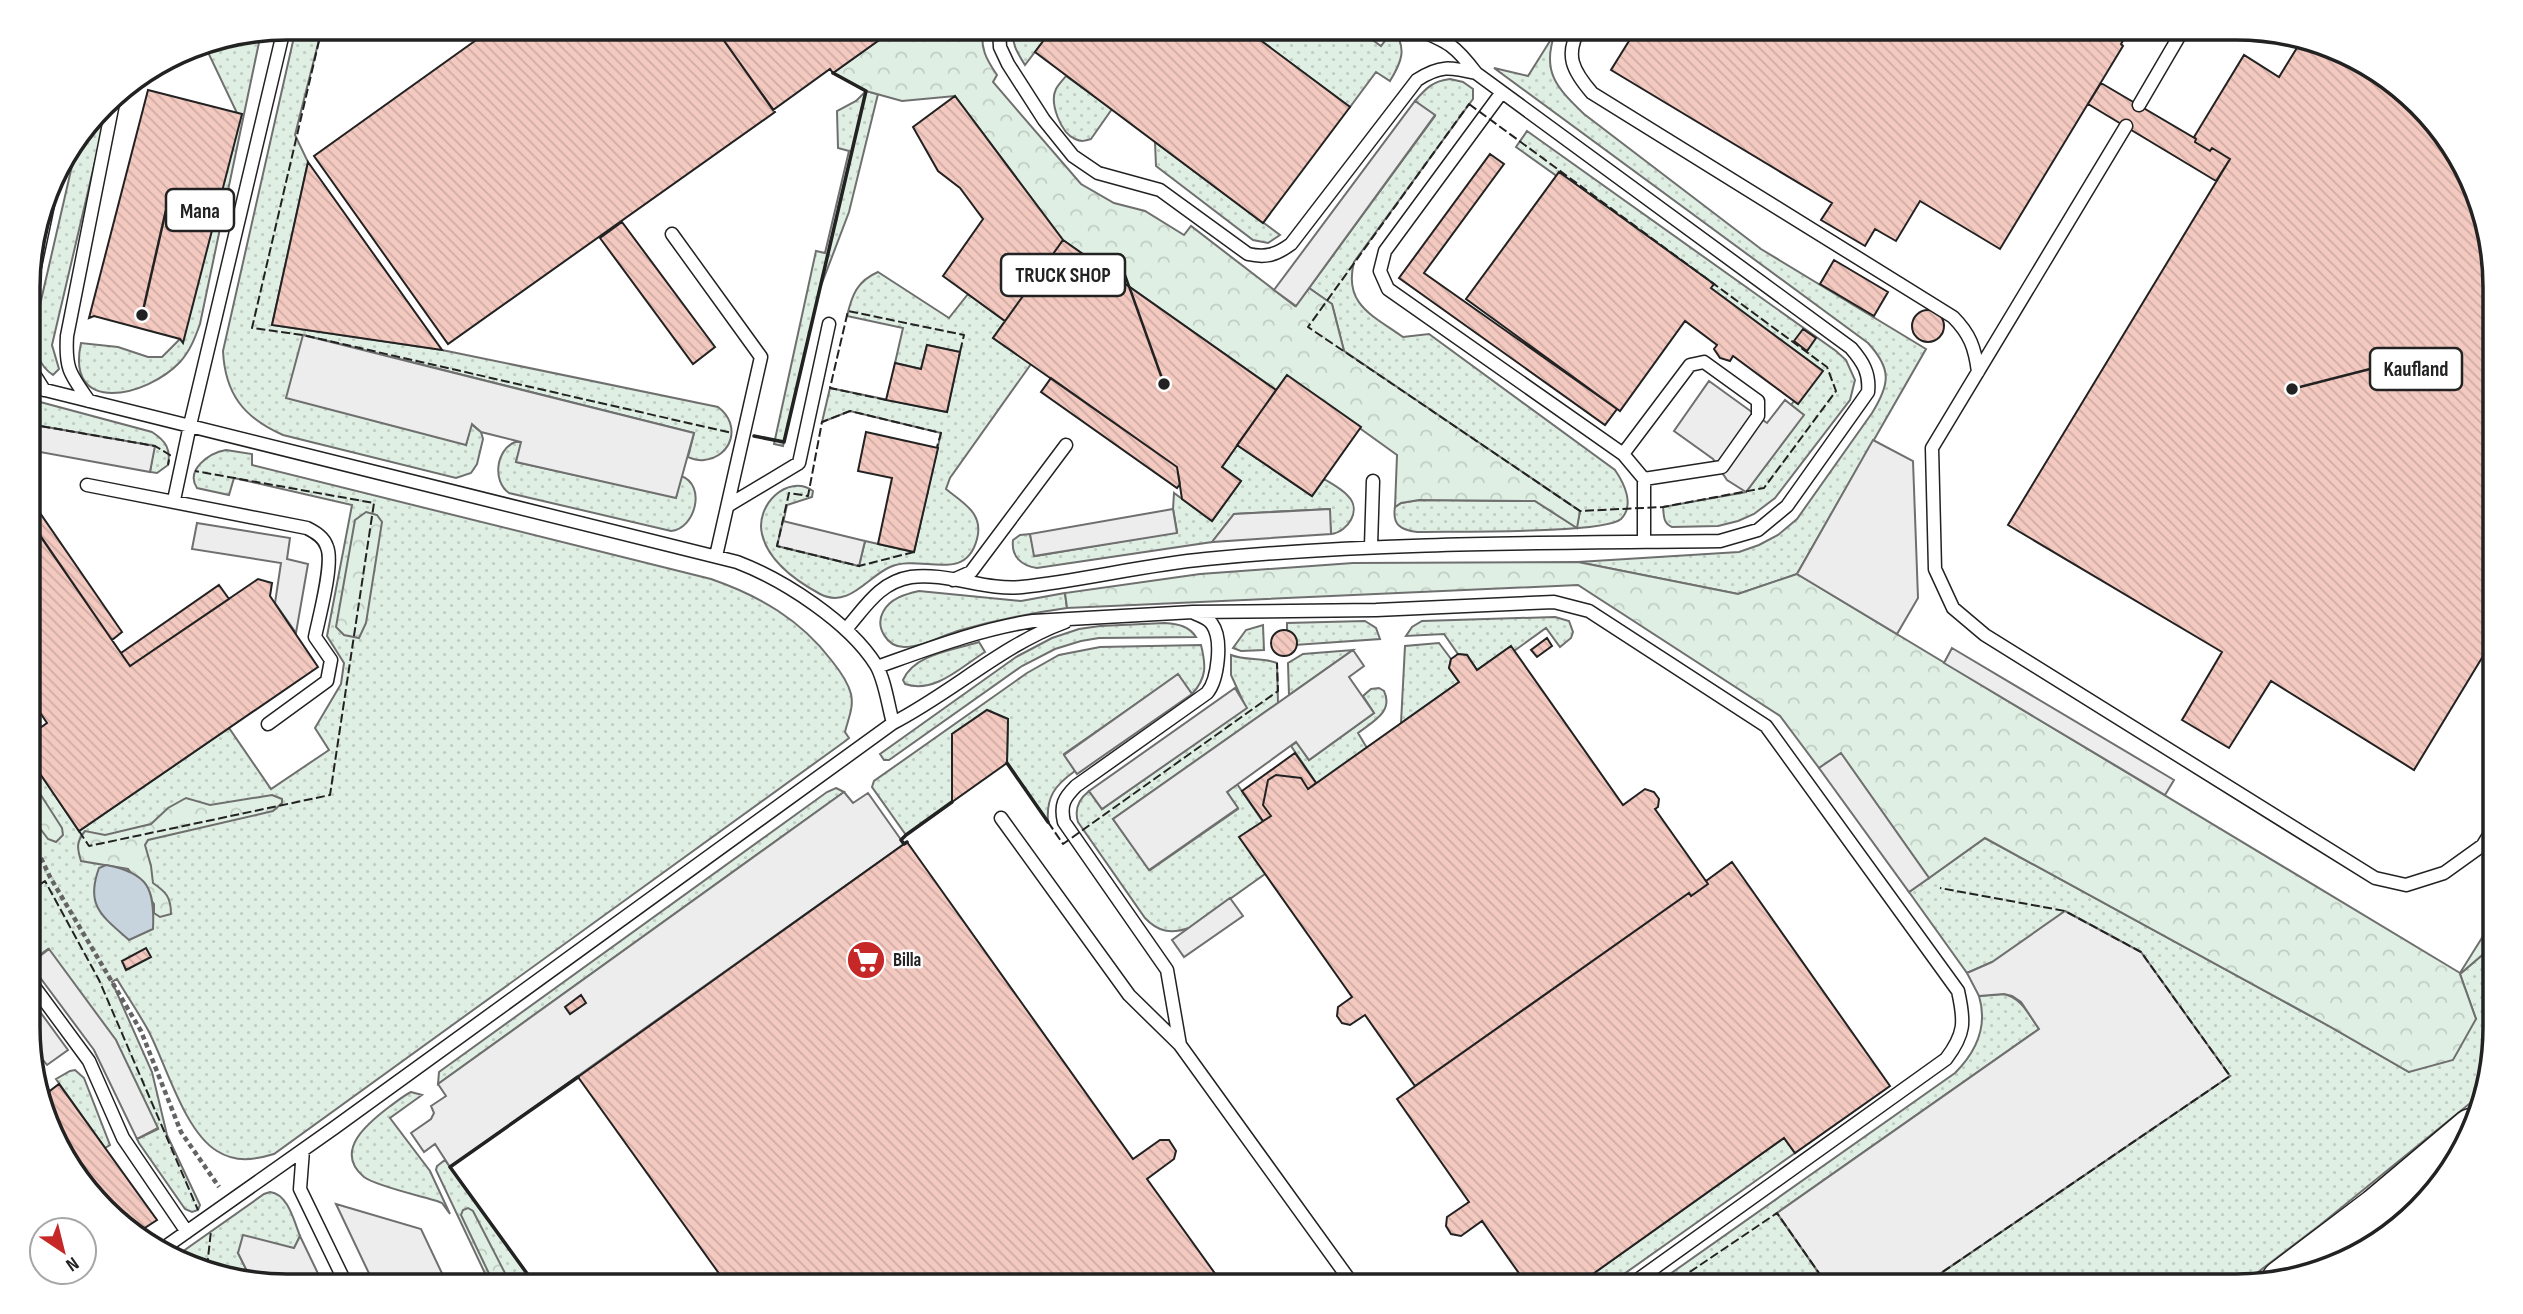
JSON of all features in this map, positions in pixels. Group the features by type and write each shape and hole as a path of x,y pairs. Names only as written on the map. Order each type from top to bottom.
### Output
{"highway":[{"path":"2301,1265 2376,1208 2454,1143"}],"lane":[{"path":"847,628 870,599 894,582 913,577 1018,588 1203,559 1371,547 1720,541 1758,530 1787,506 1868,391 1869,378 1861,360 1850,348 1476,74 1460,52 1444,40"},
{"path":"1573,40 1572,60 1578,77 1592,93 1952,317 1967,331 1975,347 1978,372"},
{"path":"2139,105 2177,40"},
{"path":"174,500 281,41"},
{"path":"1000,41 1008,64 1044,120 1073,156 1098,173 1160,190 1248,254 1263,257 1278,253 1291,244 1417,80 1432,71 1452,67 1476,74"},
{"path":"1502,93 1385,251 1380,271 1388,289 1623,454 1644,479 1644,541"},
{"path":"89,401 71,376 66,360 67,336 111,115"},
{"path":"2126,126 1932,448 1935,569 1953,608 1985,635 2375,878 2406,886 2444,873 2483,845"},
{"path":"673,234 761,357 716,556"},
{"path":"729,505 799,463 829,324"},
{"path":"1623,454 1690,365 1704,362 1758,401 1758,416 1722,467 1644,479"},
{"path":"41,385 44,390"},
{"path":"41,389 716,556 758,569 847,628 877,667 893,723"},
{"path":"953,580 971,572 1066,445"},
{"path":"1371,547 1373,481"},
{"path":"87,485 307,527 318,534 327,545 330,559 315,637 331,660 327,681 268,723"},
{"path":"877,667 1007,625 1078,618 1193,612 1376,610 1554,602 1589,611 1766,726 1958,991 1963,1013 1960,1041 1946,1059 1647,1273"},
{"path":"1180,1045 1167,970 1064,822 1061,811 1064,799 1076,786 1207,693 1213,686 1216,678 1217,636 1213,625 1206,618 1193,612"},
{"path":"170,1244 893,723 928,705 1019,643 1078,618"},
{"path":"1001,818 1129,995 1180,1045 1345,1273"},
{"path":"40,995 89,1062 123,1138 187,1232"},
{"path":"303,1150 300,1189 341,1274"}],"path":[{"path":"40,856 141,1031 181,1132 230,1202"}],"green space":[{"path":"1261,40 1373,40 1381,46 1385,40 1399,40 1401,55 1390,81 1376,72 1350,107"},
{"path":"1553,40 1550,58 1554,78 1566,96 1584,114 1761,249 1926,349 1797,574 1738,594 1578,562 1739,552 1778,535 1797,519 1872,413 1886,377 1881,361 1868,343 1494,68 1528,76"},
{"path":"293,41 319,41 295,135 308,162 272,325 442,350 718,407 730,422 732,431 727,447 721,453 714,458 694,459 688,457 694,433 303,335 466,445 471,424 481,432 483,439 477,464 471,473 456,478 283,435 269,428 257,421 239,403 228,380 223,351"},
{"path":"878,41 982,41 985,53 997,75 993,82 1081,184 1114,203 1145,211 1184,235 1191,226 1295,306 1309,288 1332,304 1344,351 1580,511 1577,528 1535,501 1419,500 1401,503 1395,507 1397,455 1287,376 1276,390 1063,240 955,96 902,101 866,91 833,73"},
{"path":"1014,41 1043,41 1025,65"},
{"path":"259,42 200,324 194,339 180,362 148,384 130,391 112,393 97,390 85,382 79,366 81,343 118,347 148,357 162,357 180,339 237,113 208,53"},
{"path":"1066,76 1112,109 1091,139 1079,141 1070,136 1058,117 1054,95"},
{"path":"1450,79 1463,82 1473,89 1473,99 1354,262 1353,289 1364,308 1403,337 1429,334 1615,470 1625,488 1628,501 1621,519 1609,524 1558,529 1417,532 1399,526 1395,518 1395,507 1401,503 1419,500 1535,501 1576,527 1580,512 1344,351 1332,304 1309,288 1435,116 1415,101 1430,86"},
{"path":"866,91 878,94 849,212 819,291 783,446 774,444 816,251 825,253 849,151 838,148 837,111 856,101"},
{"path":"105,121 52,345 59,369 53,375 41,361 41,301 72,166"},
{"path":"1527,131 1846,360 1855,380 1850,400 1775,498 1754,514 1718,526 1672,527 1665,521 1663,507 1746,492 1803,415 1791,405 1816,372 1705,287 1707,283 1516,147"},
{"path":"1155,142 1280,235 1268,243 1253,240 1156,166"},
{"path":"878,272 949,318 968,294 1005,321 993,338 1031,364 950,478 946,489 971,510 978,522 977,539 971,553 963,561 952,564 915,563 890,567 849,595 830,598 794,577 777,562 765,544 761,523 768,503 775,495 793,486 813,491 812,497 787,505 778,546 859,566 865,541 914,552 941,433 850,411 822,422 830,388 947,412 960,352 927,345 921,369 895,363 903,328 847,316 860,284"},
{"path":"41,402 152,432 161,439 169,454 168,465 157,473 150,472 154,446 41,426"},
{"path":"515,442 522,442 516,462 676,497 681,476 694,488 696,497 692,515 686,523 671,531 509,493 498,474 500,458"},
{"path":"1237,445 1312,496 1324,479 1340,489 1348,496 1354,508 1348,525 1331,534 1329,509 1234,514 1212,542 1037,568 1022,563 1016,556 1013,540 1020,535 1030,534 1035,556 1177,532 1173,509 1174,493 1212,521 1241,481 1222,467"},
{"path":"226,450 252,454 252,465 711,579 729,586 778,611 807,633 843,677 850,690 852,704 845,732 849,738 844,742 274,1154 238,1159 224,1155 205,1141 185,1113 144,1023 117,979 112,982 152,1072 167,1135 200,1205 198,1210 192,1212 185,1209 137,1139 158,1129 48,949 40,955 40,773 79,831 229,728 271,789 329,750 315,728 341,684 344,663 327,636 352,505 234,478 229,495 197,488 194,481 196,469 213,455"},
{"path":"366,512 377,515 382,522 366,623 359,638 344,635 336,627 355,520"},
{"path":"1578,562 1738,594 1797,574 2460,973 2483,936 2483,954 2460,974 2476,1019 2453,1060 2409,1072 1985,838 1929,878 1841,754 1819,768 1780,716 1578,585 1067,608 1065,593 1200,574 1353,563"},
{"path":"919,591 1021,601 1065,593 1067,608 987,623 918,645 904,647 892,644 882,630 883,612 894,600"},
{"path":"1555,617 1569,621 1573,632 1571,638 1560,647 1546,628 1514,651 1510,647 1477,670 1467,655 1458,654 1444,634 1406,636 1412,627 1422,621"},
{"path":"1365,621 1376,628 1380,639 1295,645 1295,637 1287,630 1287,623"},
{"path":"1165,623 1183,626 1196,637 1099,638 1055,649 1022,666 889,760 884,760 880,754 1016,657 1052,638 1079,629 1100,626"},
{"path":"1263,625 1264,650 1241,651 1233,648 1246,630"},
{"path":"979,642 985,652 947,677 927,685 905,684 903,680 916,664"},
{"path":"1439,643 1451,659 1449,668 1459,682 1401,723 1405,646"},
{"path":"1201,645 1204,659 1203,677 1192,694 1178,675 1064,754 1075,771 1053,792 1048,822 1007,763 1008,719 987,710 952,734 952,802 906,835 872,787 874,781 1027,673 1059,655 1100,647"},
{"path":"1353,650 1289,695 1288,663 1303,654"},
{"path":"1231,655 1277,663 1278,703 1113,819 1150,870 1238,809 1227,792 1237,784 1263,822 1265,874 1189,928 1165,930 1145,918 1078,822 1077,809 1089,791 1102,809 1246,708 1231,675"},
{"path":"1379,688 1384,691 1386,698 1384,711 1358,733 1367,748 1317,784 1291,746 1297,742 1309,760 1374,713 1363,696 1371,689"},
{"path":"836,788 844,792 438,1084 439,1072"},
{"path":"40,794 62,828 63,835 56,842 48,839 40,829"},
{"path":"272,795 282,799 282,803 273,811 148,840 145,845 153,883 167,896 171,914 160,917 154,913 154,904 128,869 81,861 78,845 85,831 105,835 151,824 168,808 186,798 210,805"},
{"path":"1985,838 2409,1072 2476,1019 2460,974 2483,954 2481,1059 2471,1103 2257,1273 1941,1273 2230,1076 1992,962 1967,973 1909,892"},
{"path":"2004,994 2016,999 2039,1029 1777,1213 1819,1273 1671,1273 1955,1073 1969,1056 1978,1038 1982,1018 1979,996"},
{"path":"75,1070 84,1078 110,1145 105,1148 56,1079"},
{"path":"411,1092 422,1095 390,1118 430,1171 450,1214 442,1203 370,1180 355,1167 352,1157 357,1138 381,1114"},
{"path":"1784,1138 1795,1153 1625,1273 1594,1273"},
{"path":"445,1160 527,1274 485,1274 436,1170"},
{"path":"264,1194 276,1194 286,1203 300,1236 294,1249 238,1253 247,1270 208,1261 184,1251"},
{"path":"468,1208 473,1211 505,1274 489,1274 461,1215 463,1210"}],"shaded area":[{"path":"1415,101 1435,115 1296,306 1274,290"},
{"path":"303,335 694,433 676,498 516,462 521,442 481,432 472,424 466,445 286,398"},
{"path":"1709,381 1767,423 1785,400 1804,415 1746,492 1727,480 1713,459 1674,431"},
{"path":"41,426 155,446 150,472 41,452"},
{"path":"1873,440 1913,461 1918,598 1897,634 1797,574"},
{"path":"1173,509 1177,533 1034,556 1030,534"},
{"path":"1330,509 1331,534 1212,542 1234,514"},
{"path":"783,521 865,541 859,566 777,546"},
{"path":"197,523 290,538 287,559 308,564 296,633 275,603 281,563 192,549"},
{"path":"1952,648 2174,780 2165,795 1944,663"},
{"path":"1353,650 1364,666 1349,677 1374,713 1309,760 1296,742 1227,792 1238,808 1149,870 1113,819"},
{"path":"1178,674 1192,694 1077,774 1064,755"},
{"path":"1235,688 1247,708 1102,809 1089,791"},
{"path":"1841,753 1929,878 1909,892 1819,768"},
{"path":"844,792 853,803 868,793 904,844 450,1167 435,1144 424,1152 411,1133 431,1119 434,1113 431,1106 446,1096 438,1084"},
{"path":"106,865 131,873 146,885 152,903 153,929 129,940 104,917 95,901 94,892 99,868"},
{"path":"1230,898 1243,916 1184,957 1172,940"},
{"path":"2065,911 2141,952 2230,1076 1941,1273 1819,1273 1777,1213 2039,1029 2021,1002 2012,996 1979,996 1967,973 1992,962"},
{"path":"49,949 116,1040 158,1128 137,1139 94,1050 40,978 40,956"},
{"path":"40,1012 68,1050 47,1065 42,1058"},
{"path":"336,1204 421,1229 442,1274 369,1274"},
{"path":"243,1235 294,1248 300,1236 318,1274 247,1270 238,1253"}],"building":[{"path":"1261,40 1350,107 1263,223 1035,52 1044,41"},
{"path":"1629,40 2123,40 2121,44 2123,46 2000,249 1920,201 1896,241 1875,229 1865,246 1821,220 1832,203 1611,70"},
{"path":"475,41 724,41 775,112 448,344 314,156"},
{"path":"724,41 878,41 833,73 830,69 773,110"},
{"path":"2297,48 2315,53 2359,73 2399,101 2422,124 2450,164 2470,208 2478,239 2483,287 2483,656 2414,770 2271,681 2229,748 2182,720 2222,652 2008,525 2230,159 2195,142 2194,137 2244,55 2279,77"},
{"path":"2101,83 2196,139 2195,142 2210,151 2212,148 2230,159 2216,181 2088,104"},
{"path":"148,90 242,114 183,343 180,339 94,316 89,318"},
{"path":"955,96 1063,240 1005,321 943,276 983,219 960,188 938,171 913,127"},
{"path":"1490,154 1504,164 1424,273 1617,409 1605,425 1399,278"},
{"path":"308,162 442,350 272,325"},
{"path":"1559,172 1714,284 1711,288 1823,371 1798,404 1733,356 1730,361 1720,358 1714,349 1717,345 1685,321 1620,411 1466,299"},
{"path":"622,222 715,347 693,364 600,238"},
{"path":"1063,240 1276,390 1222,467 1241,481 1212,521 1182,499 1177,467 993,338"},
{"path":"1834,260 1888,292 1874,316 1820,284"},
{"path":"1928,310 1939,315 1944,326 1939,337 1928,342 1917,337 1912,326 1917,315"},
{"path":"1803,329 1816,338 1807,351 1794,341"},
{"path":"927,345 960,352 947,412 886,400 895,363 921,369"},
{"path":"1287,375 1361,427 1312,496 1237,445"},
{"path":"1051,378 1177,467 1180,484 1177,488 1041,392"},
{"path":"866,432 938,448 914,552 878,544 892,478 858,471"},
{"path":"41,514 122,632 112,640 41,536"},
{"path":"41,537 130,666 258,579 272,583 270,596 318,667 79,831 40,774 40,728 47,723 40,713"},
{"path":"219,585 229,599 130,666 121,653"},
{"path":"1284,630 1293,634 1297,643 1293,652 1284,656 1275,652 1271,643 1275,634"},
{"path":"1547,638 1552,646 1537,657 1531,650"},
{"path":"1511,646 1623,805 1645,789 1654,792 1659,799 1655,809 1708,884 1691,896 1689,893 1415,1086 1365,1015 1350,1025 1342,1023 1337,1016 1338,1007 1352,997 1239,837 1271,816 1263,805 1268,780 1276,775 1301,778 1308,789 1459,682 1449,668 1451,659 1458,654 1467,655 1477,670"},
{"path":"987,710 1008,719 1007,763 952,802 952,734"},
{"path":"1295,753 1316,783 1308,789 1301,778 1276,775 1268,780 1263,805 1271,816 1263,821 1242,791"},
{"name":"Billa","path":"907,842 1133,1159 1160,1140 1169,1140 1176,1151 1174,1159 1147,1179 1215,1274 719,1274 578,1077"},
{"path":"1732,862 1890,1086 1795,1153 1784,1138 1594,1273 1519,1273 1482,1221 1461,1236 1451,1234 1446,1226 1447,1217 1469,1202 1397,1099 1689,893 1691,896 1708,884 1706,881"},
{"path":"146,948 151,957 126,970 122,961"},
{"path":"581,995 586,1003 570,1014 565,1007"},
{"path":"59,1084 157,1220 144,1228 124,1213 101,1190 73,1150 49,1091"}],"fence":[{"path":"319,41 252,328 303,335 732,433"},
{"path":"1469,104 1827,367 1836,391 1764,488 1663,507 1580,511 1308,327 1469,104"},
{"path":"886,400 830,388 848,311 964,335 959,356"},
{"path":"914,552 859,566 777,546 789,493 808,496 822,422 850,411 941,433 937,447"},
{"path":"41,426 155,446 170,455 168,465"},
{"path":"79,831 89,846 330,795 374,503 195,471"},
{"path":"1048,822 1063,844 1278,691 1277,663"},
{"path":"40,884 45,881 99,980 198,1210"},
{"path":"1940,888 2065,911 2141,952 2230,1076 1941,1273"},
{"path":"1688,1273 1777,1213 1819,1273"},
{"path":"208,1261 211,1231"}],"wall":[{"path":"754,436 784,442 866,91 833,73"},
{"path":"1007,763 1048,822"},
{"path":"907,842 904,844 901,840 952,802"},
{"path":"527,1274 450,1167 578,1077"}],"place":[{"name":"Mana","path":"142,315"},
{"name":"TRUCK SHOP","path":"1164,384"},
{"name":"Kaufland","path":"2292,389"},
{"name":"Billa","path":"866,960"}]}
